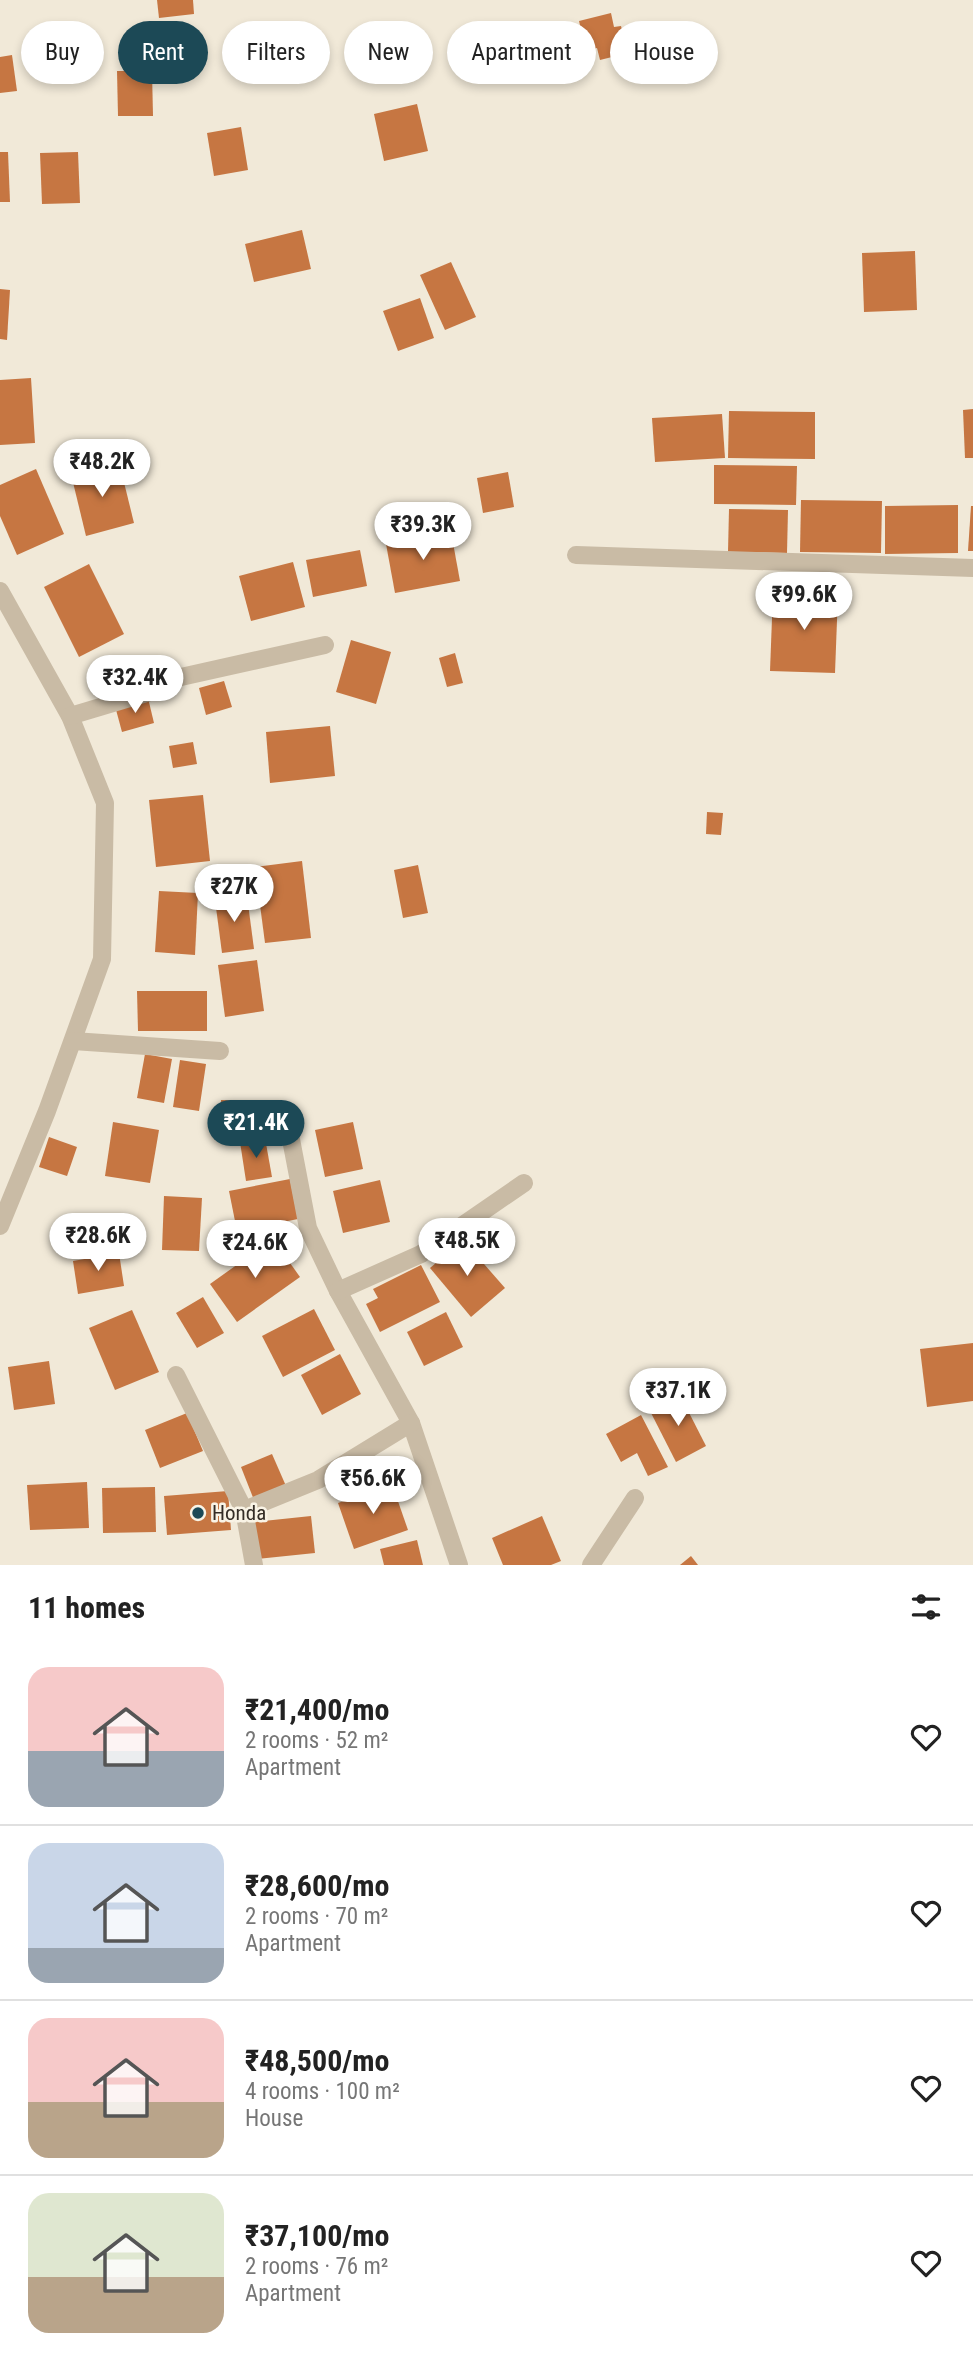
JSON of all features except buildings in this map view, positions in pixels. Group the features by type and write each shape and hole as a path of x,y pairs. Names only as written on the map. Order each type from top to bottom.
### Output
{"street":[{"path":"576,555 973,568"},
{"path":"0,591 70,716 105,803 102,959 73,1041 0,1226"},
{"path":"70,716 157,690 172,679 325,645"},
{"path":"73,1041 220,1051"},
{"path":"289,1129 308,1227 338,1291 411,1423 458,1565"},
{"path":"338,1291 421,1254 524,1183"},
{"path":"176,1375 244,1510 254,1565"},
{"path":"244,1510 318,1480 411,1423"},
{"path":"591,1565 635,1498"}],"place":[{"name":"Honda","path":"198,1513"}]}
